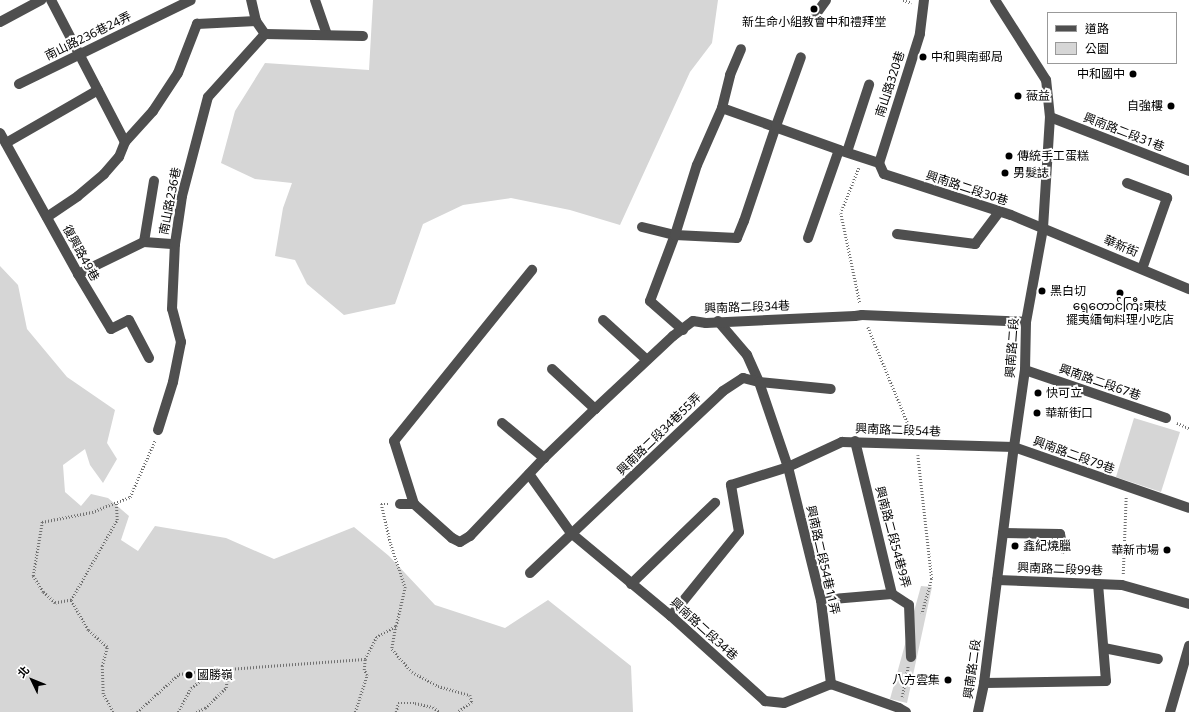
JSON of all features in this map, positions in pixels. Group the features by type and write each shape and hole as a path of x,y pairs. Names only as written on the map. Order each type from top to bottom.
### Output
{"street":[{"path":"0,22 41,0"},
{"path":"51,0 125,142"},
{"name":"南山路236巷24弄","path":"19,84 191,0"},
{"path":"250,0 256,21 265,34 362,36"},
{"path":"315,0 327,35"},
{"path":"816,14 826,0"},
{"name":"南山路320巷","path":"879,162 920,34 924,0"},
{"name":"興南路二段","path":"978,712 984,683 1025,370 1026,322 1043,228 1050,117 1046,80 995,0"},
{"path":"47,218 78,196 104,174 119,157 125,142 153,111 178,73 197,24 256,21"},
{"name":"南山路236巷","path":"158,430 173,382 181,342 172,309 175,244 182,196 208,97 265,34"},
{"path":"683,330 650,301 675,235 697,165 722,108 730,75 741,49"},
{"path":"642,227 675,235 737,238 801,57"},
{"path":"808,238 869,85"},
{"path":"6,143 98,90"},
{"path":"722,108 843,151 879,162 884,174"},
{"name":"興南路二段31巷","path":"1050,117 1189,171"},
{"name":"復興路49巷","path":"0,133 78,274 111,329 129,320 149,358"},
{"name":"興南路二段30巷","path":"884,174 1043,228"},
{"path":"144,242 154,181"},
{"path":"1127,183 1167,198 1142,269"},
{"path":"897,234 975,244 999,212"},
{"name":"華新街","path":"1043,228 1189,289"},
{"path":"78,274 144,242 175,244"},
{"path":"400,504 414,504 394,441 532,270"},
{"name":"興南路二段34巷","path":"414,504 452,538 460,542 470,536 544,458 595,409 648,360 693,322 706,323 718,321 855,316 862,314 1026,322"},
{"path":"603,320 648,360"},
{"name":"興南路二段54巷11弄","path":"718,321 747,355 759,382 788,467 821,600 831,684"},
{"path":"552,369 595,409"},
{"name":"興南路二段67巷","path":"1025,370 1166,418"},
{"name":"興南路二段34巷55弄","path":"530,573 723,391 743,378 759,382 831,389"},
{"path":"502,423 544,458"},
{"name":"興南路二段54巷","path":"671,616 739,532 731,485 788,467 842,442 856,441 1014,447"},
{"name":"興南路二段54巷9弄","path":"856,441 892,594 909,605 911,657"},
{"name":"興南路二段79巷","path":"1014,447 1126,488 1189,508"},
{"name":"興南路二段34巷","path":"529,474 571,533 671,616 765,701 784,703 831,684"},
{"path":"631,584 715,503"},
{"path":"1003,533 1060,534 1063,549"},
{"name":"興南路二段99巷","path":"997,580 1122,585 1189,604"},
{"path":"984,683 1106,681 1098,584"},
{"path":"821,600 892,594"},
{"path":"1170,712 1189,646"},
{"path":"1104,648 1158,659"},
{"path":"831,684 903,710"}],"path":[{"path":"884,174 860,167 841,213 862,314 917,444 932,579 920,622"},
{"path":"116,502 117,520 71,600 55,603 43,592 33,576 42,522 92,512 116,502 130,497 158,430"},
{"path":"1122,585 1126,488"},
{"path":"381,504 390,543 405,588 392,649 412,672 438,686 470,695 472,702 458,712"},
{"path":"71,600 88,630 107,647 102,666 103,694 113,712"},
{"path":"355,712 367,674 364,670 365,659 376,637 396,626"},
{"path":"903,710 911,657"},
{"path":"137,712 179,674 228,668 365,659"},
{"path":"196,712 205,708 226,688 228,668"},
{"path":"178,712 191,688 214,670"},
{"path":"396,712 398,703 415,703 433,708 440,712"}],"green space":[{"path":"373,0 718,0 712,43 690,72 620,225 570,210 511,198 463,205 423,224 395,304 344,315 307,284 295,260 275,256 283,208 292,183 255,179 221,163 235,111 265,63 369,70"},
{"path":"0,266 18,285 27,329 67,377 115,410 107,443 117,459 103,483 90,465 85,449 63,465 65,492 81,506 91,494 108,498 129,516 121,540 138,551 155,526 226,538 274,559 354,527 389,556 435,605 505,628 548,600 631,666 633,712 0,712"},
{"path":"1134,418 1180,432 1161,492 1116,477"},
{"path":"921,586 932,587 907,703 890,699"}],"place":[{"name":"新生命小組教會中和禮拜堂","path":"814,9"},
{"name":"中和興南郵局","path":"923,57"},
{"name":"中和國中","path":"1133,74"},
{"name":"薇益","path":"1018,96"},
{"name":"自強樓","path":"1171,106"},
{"name":"傳統手工蛋糕","path":"1009,156"},
{"name":"男髮誌","path":"1005,173"},
{"name":"黑白切","path":"1042,291"},
{"name":"ရွှေတောင်ကြီး東枝 擺夷緬甸料理小吃店","path":"1120,293"},
{"name":"快可立","path":"1038,393"},
{"name":"華新街口","path":"1037,413"},
{"name":"鑫紀燒臘","path":"1015,546"},
{"name":"華新市場","path":"1167,550"},
{"name":"國勝嶺","path":"189,675"},
{"name":"八方雲集","path":"948,680"}]}
